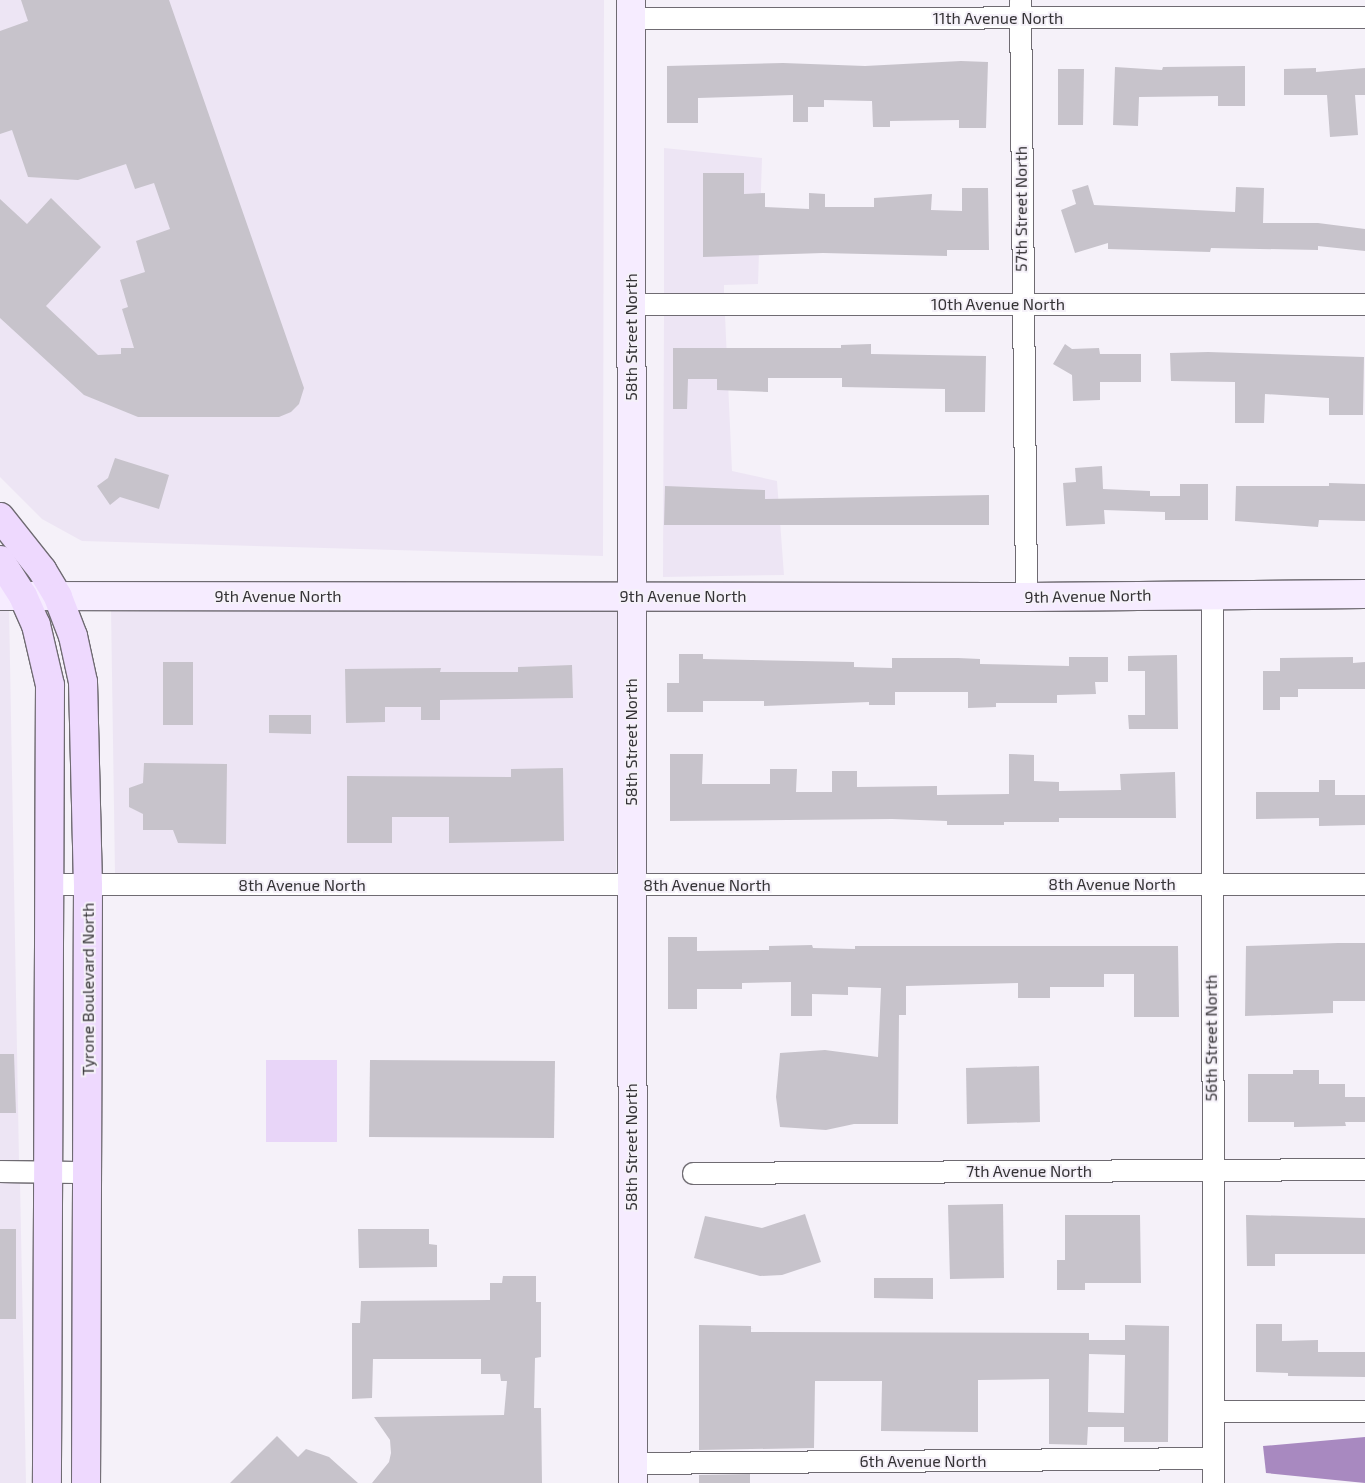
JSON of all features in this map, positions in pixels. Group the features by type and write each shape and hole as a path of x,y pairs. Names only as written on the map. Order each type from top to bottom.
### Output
{"main road":[{"name":"Tyrone Boulevard North","path":"0,517 42,570 58,597 73,636 83,682 88,885 86,1483"},
{"path":"0,560 11,596 36,626 50,685 47,1483"}],"street":[{"name":"11th Avenue North","path":"631,9 1020,9 1365,17"},
{"name":"58th Street North","path":"631,9 633,1473"},
{"name":"57th Street North","path":"1020,9 1026,597"},
{"name":"10th Avenue North","path":"631,304 1365,304"},
{"name":"56th Street North","path":"1212,594 1211,1170 1213,1483"},
{"name":"9th Avenue North","path":"11,596 1026,597 1365,594"},
{"name":"8th Avenue North","path":"49,884 631,886 1365,884"},
{"name":"7th Avenue North","path":"692,1173 1365,1170"},
{"path":"0,1171 87,1172"},
{"path":"1213,1411 1365,1411"},
{"name":"6th Avenue North","path":"633,1473 1213,1458"}],"shaded area":[{"path":"0,0 604,0 603,556 82,541 42,519 0,477"},
{"path":"664,148 762,158 758,284 724,285 724,293 664,293"},
{"path":"664,315 725,315 732,471 777,481 784,575 663,577"},
{"path":"0,607 9,607 19,1161 0,1160"},
{"path":"621,607 616,874 115,874 111,608"},
{"path":"266,1060 337,1060 337,1142 266,1142"},
{"path":"0,1183 20,1183 26,1483 0,1483"},
{"path":"1365,1437 1365,1483 1266,1473 1263,1446"}],"building":[{"path":"21,0 169,0 304,388 299,404 291,412 279,417 138,417 84,395 0,318 0,199 27,224 51,198 101,247 46,306 98,355 121,354 121,348 134,348 122,309 128,307 120,280 145,272 136,241 170,229 154,183 135,189 126,164 78,180 28,177 12,130 0,134 0,31 28,21"},
{"path":"961,61 988,62 986,128 959,128 959,120 890,121 890,127 873,127 872,101 824,100 824,107 808,107 808,122 793,122 793,95 698,98 698,123 667,123 667,66 783,63 865,66"},
{"path":"1245,66 1245,106 1218,106 1218,96 1139,97 1138,126 1113,125 1115,67 1162,70 1163,67"},
{"path":"1316,68 1316,72 1365,68 1365,95 1355,95 1358,135 1330,137 1327,95 1284,95 1284,69"},
{"path":"1058,69 1084,69 1083,125 1058,125"},
{"path":"703,173 744,173 744,194 765,193 765,207 809,209 809,193 825,194 825,207 874,207 874,198 932,194 931,210 962,211 962,188 988,188 989,250 947,250 947,256 823,253 703,257"},
{"path":"1088,185 1094,205 1235,212 1236,187 1264,188 1263,223 1318,223 1365,229 1365,251 1318,246 1318,250 1211,248 1210,252 1108,249 1108,243 1075,253 1061,210 1076,204 1072,190"},
{"path":"871,344 871,354 986,356 985,412 945,412 945,389 842,387 842,378 768,378 768,392 717,390 717,379 688,379 687,409 673,409 673,348 841,348 841,345"},
{"path":"1065,344 1072,349 1099,348 1100,354 1141,354 1141,382 1100,382 1100,400 1073,401 1072,375 1053,364"},
{"path":"1208,352 1364,357 1363,415 1329,415 1329,398 1265,394 1264,423 1235,423 1235,382 1171,381 1170,353"},
{"path":"115,458 169,475 159,509 120,497 110,505 97,486 108,478"},
{"path":"1102,466 1103,489 1150,491 1150,496 1180,496 1180,484 1208,484 1208,520 1165,520 1165,512 1104,510 1105,524 1066,526 1063,483 1076,482 1075,468"},
{"path":"1329,483 1365,484 1365,521 1319,520 1318,527 1235,521 1236,486 1329,486"},
{"path":"665,486 765,490 765,499 989,495 989,525 664,525"},
{"path":"679,654 703,654 703,659 854,662 854,667 892,668 892,658 958,658 980,659 980,664 1069,666 1069,657 1108,657 1108,682 1095,682 1096,694 1057,695 1057,703 996,703 996,707 968,708 968,692 895,692 895,705 869,705 869,702 764,706 764,701 703,701 703,712 667,712 667,683 679,683"},
{"path":"1177,655 1178,729 1129,729 1128,715 1145,715 1145,671 1128,671 1128,656"},
{"path":"1353,657 1353,663 1365,662 1365,689 1298,689 1298,697 1280,697 1280,710 1263,710 1263,671 1280,671 1280,658"},
{"path":"163,662 193,662 193,725 163,725"},
{"path":"572,665 573,698 440,700 440,720 421,720 421,707 385,707 385,722 346,723 345,669 441,668 440,672 518,672 518,667"},
{"path":"269,715 311,715 311,734 269,733"},
{"path":"670,754 703,754 702,784 770,784 770,769 797,769 796,792 832,792 832,771 857,771 857,787 937,786 937,795 1009,794 1009,754 1034,755 1034,781 1059,782 1059,791 1121,790 1120,774 1175,772 1176,818 1059,818 1059,822 1004,822 1004,825 947,825 947,821 892,819 670,821"},
{"path":"144,763 227,764 226,844 178,843 173,830 143,830 143,814 129,807 129,788 143,783"},
{"path":"563,768 564,841 449,843 449,817 392,817 392,843 347,843 347,776 511,777 511,769"},
{"path":"1319,780 1335,780 1335,795 1365,795 1365,825 1319,826 1319,818 1256,819 1256,792 1319,792"},
{"path":"668,937 697,937 697,951 769,950 769,946 812,945 813,948 855,949 855,946 1178,946 1179,1017 1134,1017 1134,974 1104,974 1104,987 1050,987 1050,998 1018,998 1018,983 906,986 906,1015 899,1015 898,1124 854,1124 826,1130 780,1127 776,1097 780,1053 825,1050 878,1057 881,988 848,987 848,995 812,994 812,1016 791,1016 791,982 742,983 742,989 697,989 697,1009 668,1009"},
{"path":"1365,943 1365,1001 1333,1001 1333,1013 1245,1016 1246,946"},
{"path":"0,1054 14,1054 16,1113 0,1113"},
{"path":"370,1060 555,1061 554,1138 369,1137"},
{"path":"1039,1066 1040,1122 967,1124 966,1068"},
{"path":"1293,1070 1319,1070 1319,1084 1345,1084 1345,1097 1365,1097 1365,1122 1345,1122 1346,1126 1294,1127 1294,1122 1248,1122 1248,1074 1293,1074"},
{"path":"1003,1204 1004,1278 950,1279 948,1205"},
{"path":"805,1214 821,1262 782,1275 760,1276 694,1258 705,1216 762,1228"},
{"path":"1065,1215 1140,1215 1141,1283 1085,1283 1085,1290 1057,1290 1057,1260 1065,1260"},
{"path":"1246,1215 1365,1218 1365,1254 1275,1254 1275,1266 1247,1266"},
{"path":"0,1229 16,1229 16,1319 0,1319"},
{"path":"358,1229 429,1229 429,1244 437,1245 437,1267 359,1268"},
{"path":"503,1276 536,1276 536,1302 541,1302 541,1357 535,1358 534,1408 541,1408 542,1483 372,1483 389,1462 391,1453 390,1440 374,1417 504,1415 507,1381 501,1381 500,1374 481,1374 481,1359 373,1359 372,1398 352,1399 352,1323 360,1323 361,1301 490,1300 490,1283 502,1283"},
{"path":"874,1278 933,1278 933,1299 874,1298"},
{"path":"1256,1324 1282,1324 1282,1341 1318,1340 1318,1352 1365,1352 1365,1377 1288,1376 1288,1373 1256,1372"},
{"path":"699,1325 751,1326 751,1332 1089,1333 1089,1340 1125,1340 1125,1325 1169,1326 1168,1442 1124,1442 1124,1427 1088,1427 1087,1445 1049,1444 1049,1379 978,1380 978,1432 881,1431 882,1381 815,1381 814,1448 699,1450","holes":["1089,1354 1125,1355 1124,1413 1088,1412"]},
{"path":"277,1436 298,1457 306,1449 329,1457 358,1483 230,1483"},
{"path":"750,1474 750,1483 699,1483 699,1475"}]}
